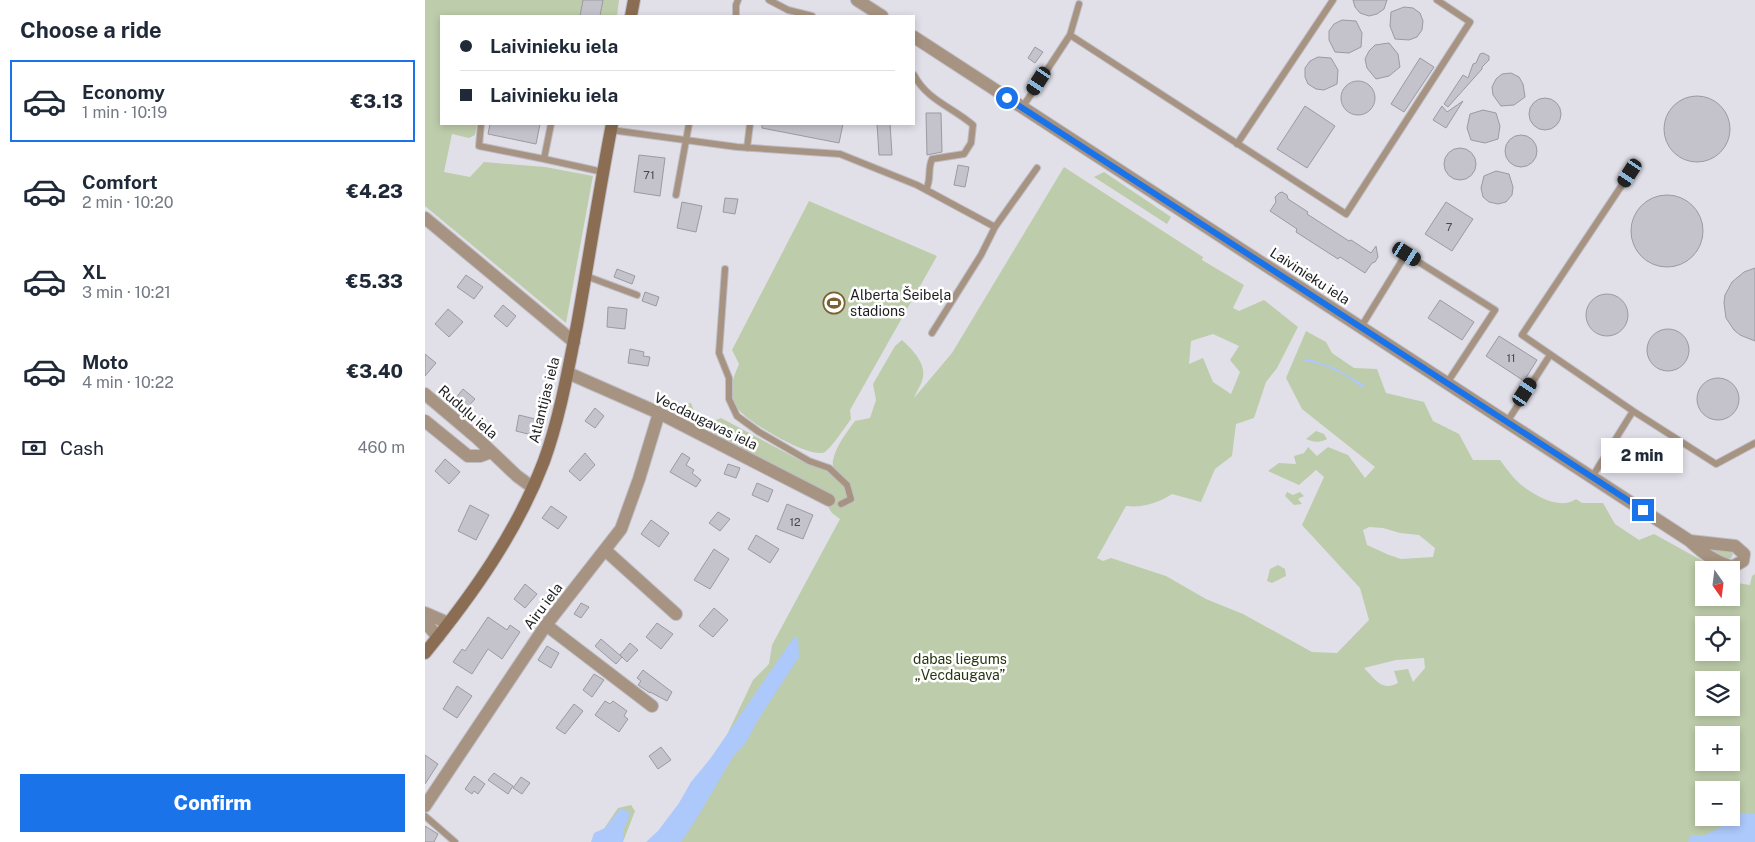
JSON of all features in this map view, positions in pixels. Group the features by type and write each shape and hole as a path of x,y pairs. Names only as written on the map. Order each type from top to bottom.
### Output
{"main road":[{"path":"631,15 634,0"},
{"name":"Atlantijas iela","path":"425,653 490,568 533,487 544,460 557,416 574,342 611,127"}],"street":[{"path":"857,0 880,15"},
{"name":"Laivinieku iela","path":"915,38 1691,541"},
{"path":"425,218 574,342"},
{"name":"Vecdaugavas iela","path":"567,374 659,413 835,502"},
{"name":"Ruduļu iela","path":"425,394 517,476 533,487"},
{"name":"Airu iela","path":"425,806 546,625 621,529 639,479 659,413"},
{"name":"Ruduļu iela","path":"425,421 468,456 480,456 491,452"},
{"path":"605,550 676,614"},
{"path":"425,613 448,623"},
{"path":"425,622 438,637"},
{"path":"546,625 652,706"}],"lane":[{"path":"736,15 738,0"},
{"path":"769,0 788,10 808,15"},
{"path":"1237,144 1333,0"},
{"path":"1070,35 1346,214 1470,22 1437,0"},
{"path":"1022,108 1070,35 1079,4"},
{"path":"915,77 920,86 940,104 961,114 973,124 971,143 964,154 931,159 929,167 931,179 926,190"},
{"path":"481,125 479,146 603,172"},
{"path":"544,159 551,125"},
{"path":"676,195 689,125"},
{"path":"747,148 750,125"},
{"path":"611,127 685,140 747,148 840,154 926,190 995,227"},
{"path":"932,333 981,255 995,227 1037,168"},
{"path":"1630,173 1522,335 1716,464 1755,443"},
{"path":"1361,327 1407,254 1495,310 1447,383"},
{"path":"725,269 719,353 729,378 729,399 733,408 737,416 759,432 809,461 829,468 847,485 851,499 835,502"},
{"path":"586,276 637,295"},
{"path":"1507,422 1550,355"},
{"path":"1592,477 1633,410"},
{"path":"425,816 455,842"}],"green space":[{"path":"425,0 619,0 617,15 440,15 440,125 477,125 475,135 469,138 452,134 444,172 470,177 484,162 545,167 593,176 566,323 425,206"},
{"name":"dabas liegums „Vecdaugava”","path":"1064,167 1203,257 1202,260 1244,285 1233,308 1239,311 1264,300 1298,327 1277,368 1266,382 1254,418 1236,424 1232,456 1215,469 1201,502 1172,494 1150,504 1126,506 1097,558 1103,561 1111,558 1166,576 1206,599 1243,614 1312,652 1337,653 1369,620 1360,588 1302,525 1324,477 1316,470 1299,485 1268,471 1279,463 1296,464 1294,456 1304,453 1308,447 1317,456 1328,447 1348,455 1365,478 1375,467 1302,409 1286,378 1306,331 1326,342 1332,353 1354,368 1377,369 1386,393 1424,402 1433,421 1459,434 1473,460 1500,460 1511,475 1521,484 1535,495 1549,501 1563,503 1576,499 1582,503 1603,503 1615,524 1639,540 1654,534 1703,561 1695,561 1695,606 1740,606 1740,583 1750,585 1752,576 1755,574 1755,842 653,842 714,762 753,680 769,664 772,645 840,519 832,513 822,498 671,413 677,405 691,403 695,414 706,424 721,418 807,464 819,466 833,476 833,460 836,450 855,421 870,418 876,400 873,384 895,346 902,340 922,366 922,380 914,398 952,353","holes":["1213,334 1239,346 1230,360 1240,372 1231,394 1213,382 1203,358 1189,364 1191,341","1369,527 1383,528 1400,533 1419,535 1435,548 1433,557 1401,559 1389,555 1367,545 1363,530","1424,658 1425,668 1413,682 1408,669 1394,671 1398,683 1387,686 1375,680 1364,668 1396,660"]},
{"path":"1104,172 1171,217 1167,224 1094,177"},
{"name":"Alberta Šeibeļa stadions","path":"809,201 937,256 850,410 851,419 828,450 818,453 795,446 756,424 739,410 732,394 733,380 739,364 732,350"},
{"path":"1316,431 1324,434 1327,439 1316,442 1306,439"},
{"path":"1287,492 1293,495 1300,492 1304,496 1298,499 1302,504 1294,505 1285,496"},
{"path":"1706,547 1729,550 1733,554 1731,558 1721,558"},
{"path":"1278,565 1285,569 1286,576 1272,583 1267,581 1270,569"},
{"path":"631,805 635,811 623,842 595,842 618,808"}],"water":[{"path":"1306,358 1335,368 1364,385 1363,388 1335,370 1304,361"},
{"path":"798,637 799,657 758,720 745,744 734,755 681,842 646,842 658,831 679,803 691,782 710,759 790,643 794,638"},
{"path":"621,808 630,813 623,832 623,842 591,842 594,833 605,828"},
{"path":"1755,813 1755,842 1688,842 1691,835 1705,835 1722,826 1740,826 1740,814"}],"building":[{"path":"583,0 603,0 600,15 580,15"},
{"path":"1353,0 1387,0 1384,9 1377,14 1369,16 1360,13 1355,7"},
{"path":"1404,7 1413,8 1420,13 1423,21 1422,30 1417,37 1409,40 1395,39 1390,26 1391,12"},
{"path":"1342,20 1356,21 1362,33 1361,47 1349,53 1335,52 1329,40 1329,31 1334,24"},
{"path":"1389,43 1398,54 1400,67 1389,76 1376,79 1367,68 1365,59 1375,45"},
{"path":"1035,47 1043,52 1035,63 1028,58"},
{"path":"1483,53 1489,56 1489,60 1448,107 1444,104 1463,75 1468,78 1473,64 1476,63 1480,54"},
{"path":"1318,57 1331,58 1338,70 1337,84 1324,90 1316,89 1308,84 1305,77 1305,68 1310,61"},
{"path":"1420,58 1434,67 1404,112 1391,104"},
{"path":"1511,73 1519,77 1523,84 1525,97 1514,105 1501,106 1493,95 1492,87 1496,79 1502,74"},
{"path":"1358,81 1370,86 1375,98 1370,110 1358,115 1346,110 1341,98 1346,86"},
{"path":"1697,96 1710,99 1720,106 1727,116 1730,129 1727,142 1720,152 1710,159 1697,162 1684,159 1674,152 1667,142 1664,129 1667,116 1674,106 1684,99"},
{"path":"1545,98 1551,99 1556,103 1560,108 1560,120 1556,125 1551,129 1545,130 1539,129 1534,125 1530,120 1529,114 1530,108 1534,103 1539,99"},
{"path":"1463,101 1446,128 1433,120 1442,106 1447,112"},
{"path":"1305,106 1335,126 1307,168 1277,149"},
{"path":"1483,110 1496,113 1500,126 1498,139 1485,143 1471,140 1467,128 1470,114"},
{"path":"926,113 941,113 942,152 927,155"},
{"path":"490,125 540,125 536,144 488,134"},
{"path":"762,125 843,125 839,143 762,128"},
{"path":"877,125 890,125 892,155 879,155"},
{"path":"1521,135 1527,136 1532,140 1536,145 1536,157 1532,162 1527,166 1521,167 1515,166 1510,162 1506,157 1505,151 1506,145 1510,140 1515,136"},
{"path":"1460,148 1466,149 1471,153 1475,158 1475,170 1471,175 1466,179 1460,180 1454,179 1449,175 1445,170 1444,164 1445,158 1449,153 1454,149"},
{"path":"639,155 665,158 660,196 634,192"},
{"path":"958,165 969,167 965,187 954,185"},
{"path":"1496,171 1509,174 1513,187 1512,195 1506,202 1498,204 1489,202 1483,197 1481,188 1484,176"},
{"path":"1282,192 1287,195 1288,199 1308,212 1307,214 1349,241 1351,240 1371,253 1376,246 1378,257 1375,262 1372,263 1365,273 1340,257 1338,259 1296,232 1297,229 1270,211 1276,202 1275,197"},
{"path":"1674,195 1693,205 1701,217 1703,231 1701,245 1693,257 1681,265 1660,267 1641,257 1633,245 1631,224 1641,205 1653,197"},
{"path":"725,198 738,199 735,214 723,212"},
{"path":"682,202 702,206 696,232 677,228"},
{"path":"1446,202 1473,219 1452,251 1425,234"},
{"path":"1755,268 1755,341 1740,335 1734,330 1726,318 1724,303 1725,295 1732,282 1744,272"},
{"path":"617,269 635,276 632,284 614,277"},
{"path":"466,275 483,287 474,299 457,287"},
{"path":"645,292 659,297 656,306 642,301"},
{"path":"1603,294 1611,294 1622,300 1628,315 1622,330 1611,336 1603,336 1592,330 1586,319 1586,311 1592,300"},
{"path":"1440,300 1474,322 1462,340 1428,318"},
{"path":"503,305 516,316 507,327 494,316"},
{"path":"608,307 627,309 625,329 607,327"},
{"path":"448,309 463,322 449,337 435,324"},
{"path":"1664,329 1672,329 1683,335 1689,350 1683,365 1672,371 1664,371 1653,365 1647,354 1647,346 1653,335"},
{"path":"1499,336 1537,360 1524,381 1486,356"},
{"path":"630,349 644,352 643,356 650,357 648,366 628,363"},
{"path":"425,354 436,363 425,376"},
{"path":"1722,378 1730,381 1736,387 1739,399 1736,411 1730,417 1714,420 1706,417 1700,411 1697,395 1700,387 1706,381"},
{"path":"463,389 475,399 466,409 455,399"},
{"path":"595,408 604,416 595,428 585,421"},
{"path":"519,415 535,419 532,435 516,431"},
{"path":"585,453 595,465 580,481 569,471"},
{"path":"682,453 690,458 686,465 694,470 692,473 701,480 696,487 670,472"},
{"path":"445,459 460,472 449,484 435,471"},
{"path":"728,464 740,468 736,478 724,474"},
{"path":"757,483 773,490 768,502 752,495"},
{"path":"787,504 813,515 803,539 777,529"},
{"path":"470,505 489,515 476,540 458,531"},
{"path":"551,506 567,517 558,529 542,518"},
{"path":"718,512 730,519 720,531 709,523"},
{"path":"651,520 669,533 659,547 641,534"},
{"path":"756,535 779,549 770,563 748,549"},
{"path":"714,549 729,559 710,589 694,580"},
{"path":"525,584 537,594 525,608 514,599"},
{"path":"581,603 589,607 581,618 574,614"},
{"path":"714,608 728,620 713,637 699,626"},
{"path":"488,617 507,630 510,625 520,632 502,659 488,649 472,674 453,662 462,649 465,651"},
{"path":"657,623 673,634 661,649 646,637"},
{"path":"601,639 622,657 616,664 595,646"},
{"path":"630,643 638,650 627,662 620,655"},
{"path":"547,646 559,653 551,668 538,660"},
{"path":"643,670 672,692 667,701 638,685 641,681 637,678"},
{"path":"594,674 604,680 592,697 583,690"},
{"path":"457,686 472,696 457,718 443,709"},
{"path":"605,701 610,704 613,701 627,711 624,716 628,719 619,732 595,715"},
{"path":"574,704 583,711 565,734 556,728"},
{"path":"661,747 671,760 658,769 649,756"},
{"path":"425,755 438,764 425,784"},
{"path":"494,773 513,786 508,794 488,780"},
{"path":"474,776 485,784 478,794 474,791 472,794 465,789"},
{"path":"521,777 530,783 522,794 513,788"},
{"path":"425,826 438,834 434,842 425,842"}],"place":[{"name":"Alberta Šeibeļa stadions","path":"834,303"}],"route":[{"path":"1007,98 1643,510"}]}
